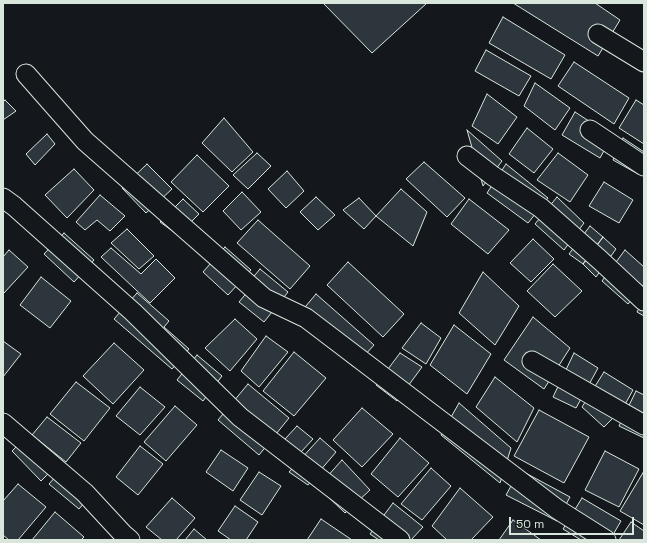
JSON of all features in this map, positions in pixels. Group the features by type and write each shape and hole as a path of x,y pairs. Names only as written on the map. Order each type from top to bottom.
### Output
{"street":[{"path":"598,34 644,62"},
{"path":"26,74 85,141 264,298 306,318 556,509 606,540"},
{"path":"590,130 644,166"},
{"path":"467,156 493,176 541,208 644,301"},
{"path":"3,198 134,312 240,417 400,540"},
{"path":"532,361 644,425"},
{"path":"3,422 85,494 130,540"}],"building":[{"path":"323,3 427,3 372,53"},
{"path":"513,3 595,3 620,20 598,56"},
{"path":"503,17 565,55 551,79 489,43"},
{"path":"486,50 531,76 519,96 475,71"},
{"path":"574,62 629,98 614,124 558,86"},
{"path":"535,83 570,108 555,130 524,106"},
{"path":"487,94 517,117 498,144 472,126"},
{"path":"5,100 16,111 3,120 3,102"},
{"path":"636,100 644,105 644,144 619,128"},
{"path":"575,112 612,136 600,158 562,135"},
{"path":"224,118 253,152 232,172 202,143"},
{"path":"527,128 553,149 534,173 509,154"},
{"path":"467,130 502,161 483,186"},
{"path":"47,134 55,144 35,165 26,154"},
{"path":"623,138 644,152 644,162 638,174 613,160"},
{"path":"257,153 271,166 248,189 233,175"},
{"path":"558,153 588,175 570,202 537,180"},
{"path":"197,155 229,186 203,212 171,182"},
{"path":"424,162 465,198 447,217 406,179"},
{"path":"147,164 172,189 146,213 122,188"},
{"path":"506,164 548,198 528,223 487,193"},
{"path":"74,169 94,190 67,218 45,195"},
{"path":"287,171 304,191 286,208 268,189"},
{"path":"604,182 633,200 619,223 589,206"},
{"path":"401,189 427,212 413,246 376,216"},
{"path":"242,192 261,212 241,230 223,211"},
{"path":"100,195 125,216 110,231 97,220 85,230 76,222"},
{"path":"316,197 335,215 318,230 300,212"},
{"path":"557,197 584,223 564,250 535,224"},
{"path":"359,198 376,216 364,229 343,210"},
{"path":"183,199 199,214 178,235 160,222"},
{"path":"469,199 509,230 488,254 451,224"},
{"path":"258,220 310,266 290,289 237,243"},
{"path":"590,226 603,237 583,264 569,254"},
{"path":"127,229 154,256 139,269 111,243"},
{"path":"64,233 94,260 74,282 44,254"},
{"path":"603,237 616,249 596,277 583,264"},
{"path":"533,239 554,259 531,282 510,263"},
{"path":"225,247 251,270 228,295 203,272"},
{"path":"111,248 141,274 156,259 175,278 150,303 101,257"},
{"path":"9,250 28,267 4,293 3,257"},
{"path":"625,250 644,267 644,284 628,304 602,281"},
{"path":"348,262 404,314 383,337 327,285"},
{"path":"553,264 582,291 555,317 527,291"},
{"path":"260,269 288,292 264,322 239,302 254,284 250,281"},
{"path":"483,272 519,306 495,345 459,313"},
{"path":"41,277 71,301 50,328 20,305"},
{"path":"137,293 169,321 164,327 189,349 172,369 114,319"},
{"path":"316,294 374,345 354,367 295,319"},
{"path":"644,299 644,316 637,312"},
{"path":"533,317 570,348 544,389 504,360"},
{"path":"235,319 257,339 230,371 205,348"},
{"path":"421,323 441,338 426,364 402,348"},
{"path":"454,325 491,354 467,394 430,365"},
{"path":"266,336 288,352 259,387 241,371"},
{"path":"3,341 21,354 3,377"},
{"path":"114,343 144,370 113,404 83,376"},
{"path":"294,352 326,378 294,416 263,391"},
{"path":"400,353 422,367 397,401 376,385"},
{"path":"574,353 598,368 576,408 553,397"},
{"path":"197,355 222,376 203,401 177,380"},
{"path":"604,372 633,390 623,408 604,427 582,407"},
{"path":"495,377 534,408 517,442 476,407"},
{"path":"76,382 110,408 84,441 50,414"},
{"path":"248,384 289,418 259,455 218,420"},
{"path":"140,387 165,407 140,435 116,416"},
{"path":"636,391 644,395 644,438 619,426"},
{"path":"459,403 511,448 500,483 441,435"},
{"path":"175,406 197,425 166,461 144,442"},
{"path":"362,408 393,434 362,467 333,440"},
{"path":"539,410 589,437 564,483 514,456"},
{"path":"47,417 81,443 66,462 32,435"},
{"path":"297,426 313,439 289,465 274,451"},
{"path":"28,435 57,465 41,481 12,451"},
{"path":"320,438 336,452 308,485 289,472"},
{"path":"400,438 429,463 398,497 371,474"},
{"path":"140,446 163,464 138,495 116,477"},
{"path":"221,450 248,468 233,491 206,472"},
{"path":"605,451 639,469 619,507 585,490"},
{"path":"342,460 370,490 345,513 318,487"},
{"path":"66,465 95,490 79,509 49,484"},
{"path":"431,468 451,486 422,520 401,504"},
{"path":"520,470 570,497 557,521 506,495"},
{"path":"644,471 644,525 620,511"},
{"path":"259,472 281,486 262,515 240,500"},
{"path":"18,484 46,507 18,540 9,540 3,535 3,501"},
{"path":"460,488 493,517 471,540 447,540 432,526"},
{"path":"172,498 195,518 176,540 162,540 146,527"},
{"path":"582,498 621,521 610,540 581,540 563,529"},
{"path":"393,503 423,527 411,540 379,540 370,534"},
{"path":"235,506 258,522 246,540 231,540 218,531"},
{"path":"55,512 84,537 81,540 32,540"},
{"path":"321,519 352,540 307,540"},
{"path":"513,520 541,540 499,540"},
{"path":"631,522 644,531 644,540 619,540"},
{"path":"194,529 207,540 185,540"}]}
